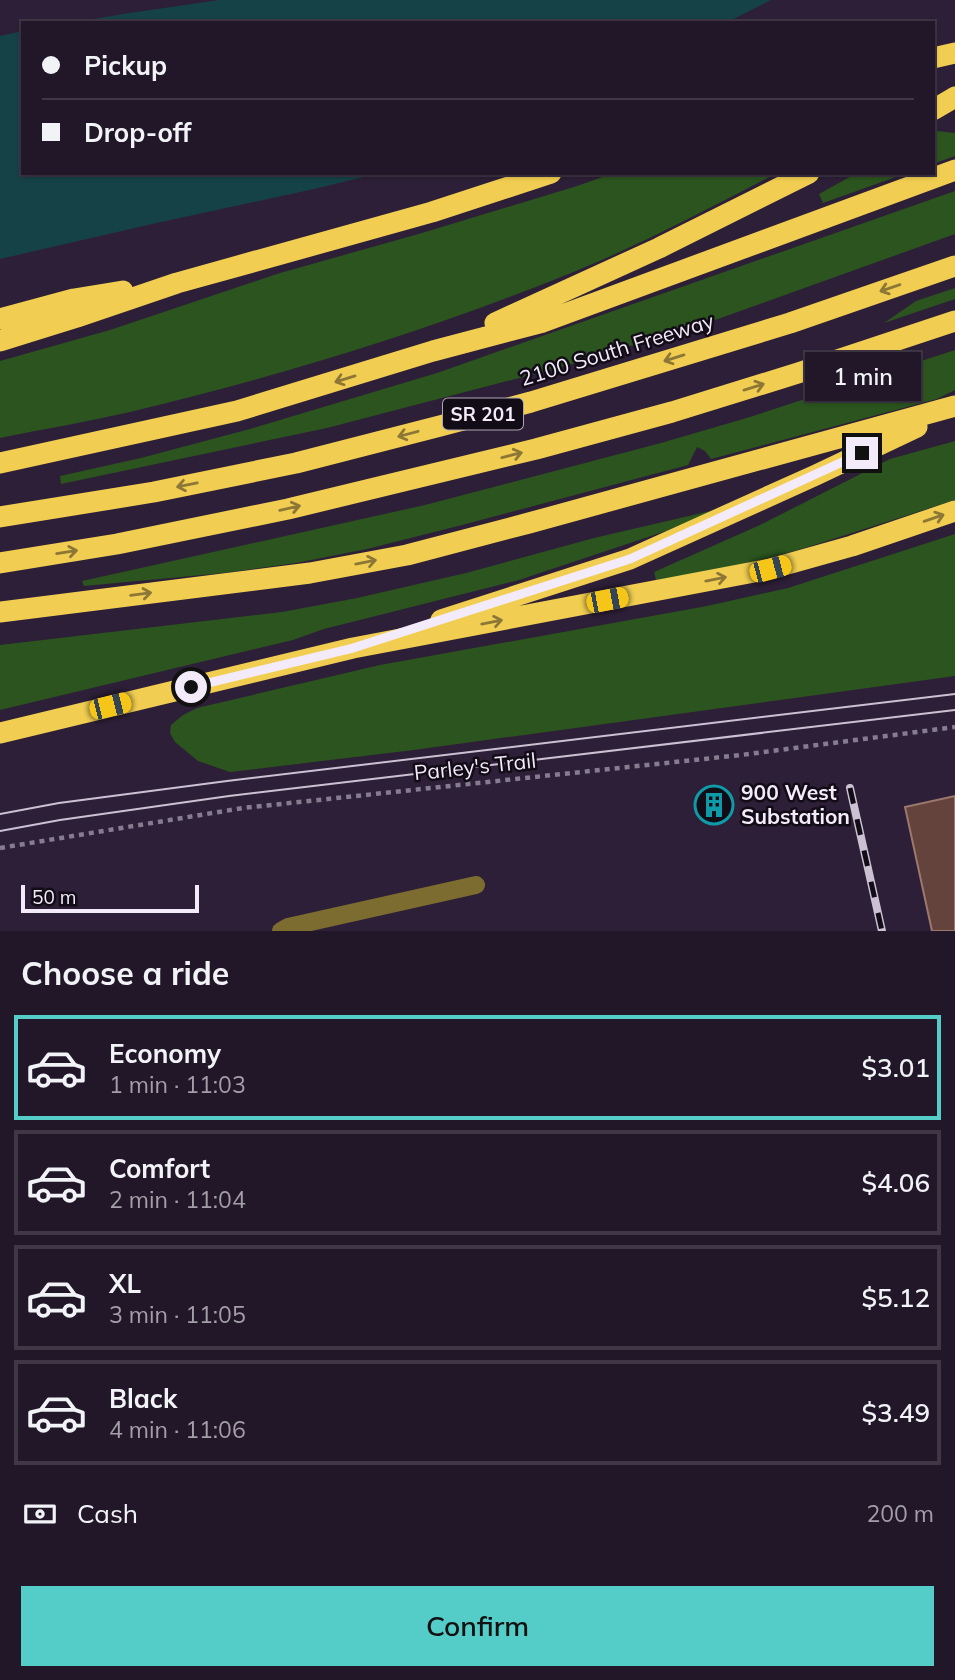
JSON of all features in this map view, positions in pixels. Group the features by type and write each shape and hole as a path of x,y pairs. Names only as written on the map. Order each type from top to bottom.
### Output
{"highway":[{"path":"935,58 955,53"},
{"path":"935,109 955,97"},
{"path":"0,463 237,411 433,351 955,170"},
{"path":"0,341 177,283 432,212 545,175"},
{"path":"538,314 659,248 805,175"},
{"name":"2100 South Freeway","path":"0,517 154,492 296,463 531,402 790,323 955,266"},
{"path":"0,319 74,299 177,283"},
{"name":"SR 201","path":"0,563 117,544 288,509 536,449 748,389 955,321"},
{"path":"0,612 310,573 407,555 955,408"},
{"path":"353,648 630,559 816,475 955,408"},
{"path":"1,733 353,648 770,569 852,546 955,511"}],"lane":[{"path":"281,931 288,927 476,885"}],"path":[{"name":"Parley's Trail","path":"0,848 243,808 727,757 955,727"}],"green space":[{"path":"935,132 955,133 955,156 935,163"},
{"path":"608,175 773,175 616,254 455,317 294,369 185,398 114,416 0,438 0,361 110,330 280,273"},
{"path":"853,175 901,175 823,203 819,194"},
{"path":"955,191 955,234 718,319 569,365 327,428 61,484 60,476 250,429 437,373"},
{"path":"955,288 955,299 884,323 916,301"},
{"path":"955,350 955,390 937,399 711,459 705,451 697,447 688,465 462,525 367,549 296,563 224,573 84,586 82,581 425,505 661,443"},
{"path":"955,441 955,500 805,548 735,567 656,580 654,572 760,525 890,459"},
{"path":"719,509 666,531 519,580 324,629 293,640 0,710 0,645 282,612 357,598"},
{"path":"955,534 955,676 414,750 230,772 198,761 175,742 170,733 171,725 197,708 380,665 707,606 788,588"}],"shaded area":[{"path":"219,0 771,0 730,21 83,21"},
{"path":"21,31 21,175 372,175 0,259 0,36"}],"building":[{"path":"955,796 955,931 932,931 905,807"}],"tram line":[{"path":"0,814 59,803 227,781 955,694"},
{"path":"0,831 229,796 955,710"}],"railway":[{"path":"850,788 882,931"}],"place":[{"name":"900 West Substation","path":"714,805"}],"route":[{"path":"191,687 353,648 630,559 862,453"}]}
